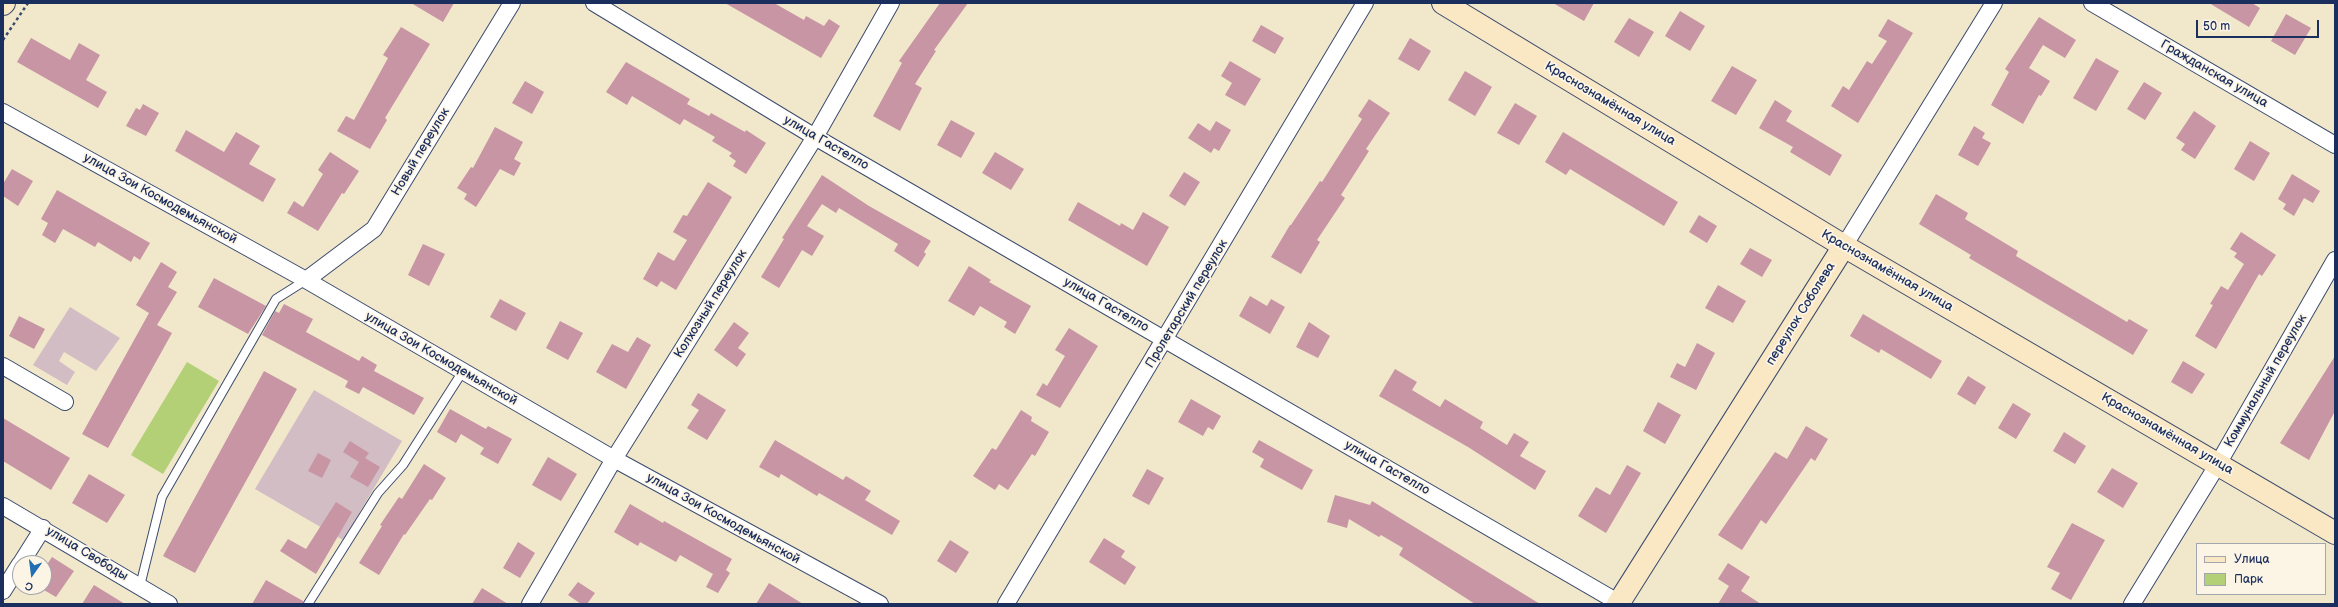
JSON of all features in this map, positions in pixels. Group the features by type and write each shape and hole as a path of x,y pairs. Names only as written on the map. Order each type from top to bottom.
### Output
{"main road":[{"name":"Краснознамённая улица","path":"1443,3 1844,246 2335,533"},
{"name":"переулок Соболева","path":"1620,604 1844,246"}],"street":[{"name":"Новый переулок","path":"306,280 374,229 512,3"},
{"name":"улица Гастелло","path":"594,3 815,137 1166,339 1620,604"},
{"name":"Колхозный переулок","path":"530,604 614,459 815,137 891,3"},
{"name":"Пролетарский переулок","path":"1006,604 1166,339 1365,3"},
{"name":"переулок Соболева","path":"1844,246 1994,3"},
{"name":"Гражданская улица","path":"2092,3 2335,145"},
{"name":"улица Зои Космодемьянской","path":"3,112 306,280 614,459 880,604"},
{"name":"Коммунальный переулок","path":"2132,604 2218,464 2335,260"},
{"path":"3,366 65,402"},
{"name":"улица Свободы","path":"3,506 43,528 169,604"},
{"path":"25,555 43,528"},
{"path":"3,591 12,576"}],"lane":[{"path":"140,586 162,497 276,299 306,280"},
{"path":"308,604 378,493 404,465 463,371"}],"path":[{"path":"3,40 28,3"}],"shaded area":[{"path":"70,307 120,338 96,371 64,352 59,361 75,372 67,385 33,365"},
{"path":"314,390 402,441 343,540 255,489"}],"green space":[{"path":"187,362 219,381 163,474 131,455"}],"building":[{"path":"411,3 454,3 443,22"},
{"path":"725,3 774,3 804,20 806,16 824,26 829,19 840,26 821,58"},
{"path":"940,3 968,3 934,50 936,51 915,84 922,88 900,131 873,116 902,63 899,61"},
{"path":"1553,3 1594,3 1584,21"},
{"path":"2209,3 2252,3 2260,8 2249,27"},
{"path":"1680,11 1705,26 1690,51 1665,36"},
{"path":"2286,14 2311,28 2295,55 2271,41"},
{"path":"2039,17 2076,40 2065,58 2043,45 2029,68 2050,81 2041,96 2039,95 2023,124 1991,105 2009,72 2005,69"},
{"path":"1629,18 1654,32 1639,57 1614,42"},
{"path":"1888,19 1913,33 1858,123 1831,106 1843,86 1849,90 1867,61 1872,64 1887,41 1878,36"},
{"path":"1261,25 1284,38 1275,54 1252,41"},
{"path":"401,27 430,44 385,118 387,120 370,149 337,131 346,116 354,120 388,58 383,55"},
{"path":"31,38 70,60 79,43 100,55 86,80 107,92 98,108 17,62"},
{"path":"1410,38 1431,51 1419,71 1398,59"},
{"path":"2096,58 2119,71 2096,111 2073,98"},
{"path":"1230,61 1261,79 1245,106 1225,95 1232,83 1221,76"},
{"path":"626,62 690,99 687,104 709,116 711,113 745,132 746,130 766,143 746,174 733,166 736,161 729,156 732,153 712,141 715,137 684,119 680,125 632,96 627,105 606,92"},
{"path":"1732,66 1757,80 1736,115 1711,101"},
{"path":"1465,71 1492,87 1475,116 1448,100"},
{"path":"525,81 544,92 532,114 512,103"},
{"path":"2144,82 2162,93 2145,120 2127,109"},
{"path":"1369,99 1390,113 1366,149 1369,151 1341,195 1345,198 1317,240 1320,242 1301,274 1271,257 1290,225 1320,181 1322,182 1362,119 1358,116"},
{"path":"1775,100 1792,111 1786,121 1842,155 1830,176 1790,152 1793,147 1759,128"},
{"path":"1515,103 1537,116 1519,145 1497,133"},
{"path":"143,104 159,113 146,136 126,126 136,108 140,110"},
{"path":"2194,111 2216,126 2195,159 2181,150 2185,144 2176,138"},
{"path":"951,120 975,133 961,158 937,145"},
{"path":"1216,121 1231,130 1219,151 1214,148 1211,153 1188,138 1198,123 1210,131"},
{"path":"1974,126 1985,133 1982,138 1991,143 1978,166 1958,155"},
{"path":"495,127 523,142 514,159 521,163 514,176 500,169 476,207 464,199 467,194 457,188 471,167 473,168"},
{"path":"186,130 224,152 236,132 260,146 249,164 276,179 263,202 175,151"},
{"path":"1563,132 1678,202 1664,226 1570,169 1566,175 1545,162"},
{"path":"2250,141 2270,153 2254,181 2234,169"},
{"path":"330,152 359,171 344,194 342,193 318,231 287,213 294,201 303,207 323,174 318,170"},
{"path":"995,152 1024,169 1011,190 982,173"},
{"path":"12,169 33,181 18,206 3,196 3,184"},
{"path":"1184,172 1200,182 1185,206 1169,196"},
{"path":"2292,174 2320,191 2313,203 2304,198 2294,216 2283,209 2286,204 2278,199"},
{"path":"822,175 869,206 931,241 924,252 926,254 918,267 894,251 898,244 839,208 836,213 822,204 807,226 824,236 812,256 802,250 779,288 761,277 784,239 782,238"},
{"path":"708,182 732,197 676,290 661,281 657,287 643,279 658,252 674,261 687,240 673,232 683,215 687,216"},
{"path":"57,190 150,243 140,260 134,256 131,262 98,242 95,247 63,229 55,243 42,235 48,223 41,219"},
{"path":"1936,194 1968,213 1965,219 2018,251 2016,256 2127,322 2129,319 2148,330 2133,355 1969,258 1971,255 1919,224"},
{"path":"1078,202 1120,226 1121,223 1133,230 1143,212 1169,227 1147,266 1068,220"},
{"path":"1699,215 1717,226 1707,243 1689,232"},
{"path":"2241,232 2276,255 2262,276 2259,274 2216,349 2195,336 2213,305 2210,304 2221,286 2228,290 2244,264 2234,257 2237,253 2230,249"},
{"path":"423,244 445,254 429,286 408,275"},
{"path":"1750,248 1772,260 1762,277 1740,264"},
{"path":"161,262 177,272 168,287 177,292 157,325 172,333 108,448 82,434 149,313 136,305"},
{"path":"969,266 991,280 989,282 1031,306 1015,334 1004,327 1007,322 980,306 974,316 948,301"},
{"path":"214,278 266,306 248,334 198,307"},
{"path":"1718,285 1746,301 1733,323 1705,308"},
{"path":"1250,296 1267,306 1271,299 1285,307 1270,334 1239,316"},
{"path":"500,299 526,313 516,331 490,317"},
{"path":"284,304 313,319 306,332 359,361 362,356 377,365 374,371 424,398 414,415 363,387 359,394 345,387 348,381 262,335 275,311 279,313"},
{"path":"1863,314 1942,361 1931,379 1881,349 1879,353 1850,336"},
{"path":"19,316 45,329 34,349 9,336"},
{"path":"560,321 583,333 568,360 546,348"},
{"path":"734,322 749,333 738,348 746,354 737,367 714,350"},
{"path":"1309,322 1330,336 1318,358 1296,347"},
{"path":"1069,328 1098,346 1060,408 1036,395 1043,383 1047,386 1065,356 1055,350"},
{"path":"637,337 651,345 626,389 596,372 612,344 628,352"},
{"path":"1697,343 1715,353 1696,390 1670,377 1677,363 1685,367"},
{"path":"2335,356 2335,411 2309,460 2280,443"},
{"path":"2183,361 2205,374 2192,394 2171,382"},
{"path":"1395,369 1417,382 1412,390 1440,407 1445,399 1483,422 1480,428 1507,445 1514,433 1529,442 1520,456 1546,471 1535,490 1468,447 1379,396"},
{"path":"264,371 297,389 195,573 163,556"},
{"path":"1968,376 1986,387 1975,405 1957,394"},
{"path":"698,393 726,410 707,440 687,428 699,410 691,405"},
{"path":"1191,399 1221,416 1213,430 1208,427 1203,436 1178,422"},
{"path":"1658,402 1681,415 1665,444 1643,431"},
{"path":"2013,403 2031,414 2016,439 1998,428"},
{"path":"450,409 486,429 488,426 512,439 498,464 480,454 484,448 461,434 456,443 437,432"},
{"path":"1021,410 1032,417 1031,421 1049,432 1035,456 1032,454 1008,490 999,484 995,490 973,476 992,448 996,450"},
{"path":"3,418 70,458 51,490 3,461"},
{"path":"1806,426 1828,439 1815,461 1811,458 1766,524 1761,520 1742,550 1718,535 1775,452 1787,459"},
{"path":"2064,432 2086,446 2075,464 2053,451"},
{"path":"775,440 843,480 846,476 871,491 865,500 900,521 892,535 819,493 817,496 781,474 779,478 759,467"},
{"path":"1259,440 1313,470 1302,490 1260,467 1264,459 1252,452"},
{"path":"350,441 369,453 365,458 380,467 368,487 350,477 359,462 343,452"},
{"path":"318,453 331,460 322,478 308,471"},
{"path":"548,457 577,474 561,501 532,485"},
{"path":"424,464 446,478 432,500 430,499 405,535 404,534 379,575 359,563 382,526 380,525 399,497 402,499"},
{"path":"1627,465 1641,473 1606,533 1578,516 1596,487 1610,495"},
{"path":"2112,468 2138,483 2123,508 2097,492"},
{"path":"1147,469 1164,478 1149,505 1132,496"},
{"path":"89,474 125,495 107,523 72,503"},
{"path":"1335,495 1370,505 1372,501 1540,604 1475,604 1399,555 1403,548 1381,535 1379,537 1349,519 1347,528 1327,522"},
{"path":"336,502 352,512 316,574 280,551 288,539 306,549"},
{"path":"630,504 732,559 726,570 730,573 718,593 706,587 713,574 680,555 676,562 640,542 638,546 614,532"},
{"path":"2072,523 2105,540 2071,600 2051,589 2060,573 2047,567"},
{"path":"1104,538 1125,551 1121,557 1136,567 1125,585 1089,562"},
{"path":"950,540 969,552 956,573 937,561"},
{"path":"518,542 535,553 520,578 503,568"},
{"path":"52,557 74,571 56,597 52,595"},
{"path":"1728,563 1750,577 1741,591 1761,604 1718,604 1729,586 1718,579"},
{"path":"266,580 303,601 303,604 252,604"},
{"path":"578,582 595,593 587,604 581,604 568,595"},
{"path":"769,583 803,604 756,604"},
{"path":"94,585 125,604 82,604"},
{"path":"482,588 508,604 472,604"}]}
